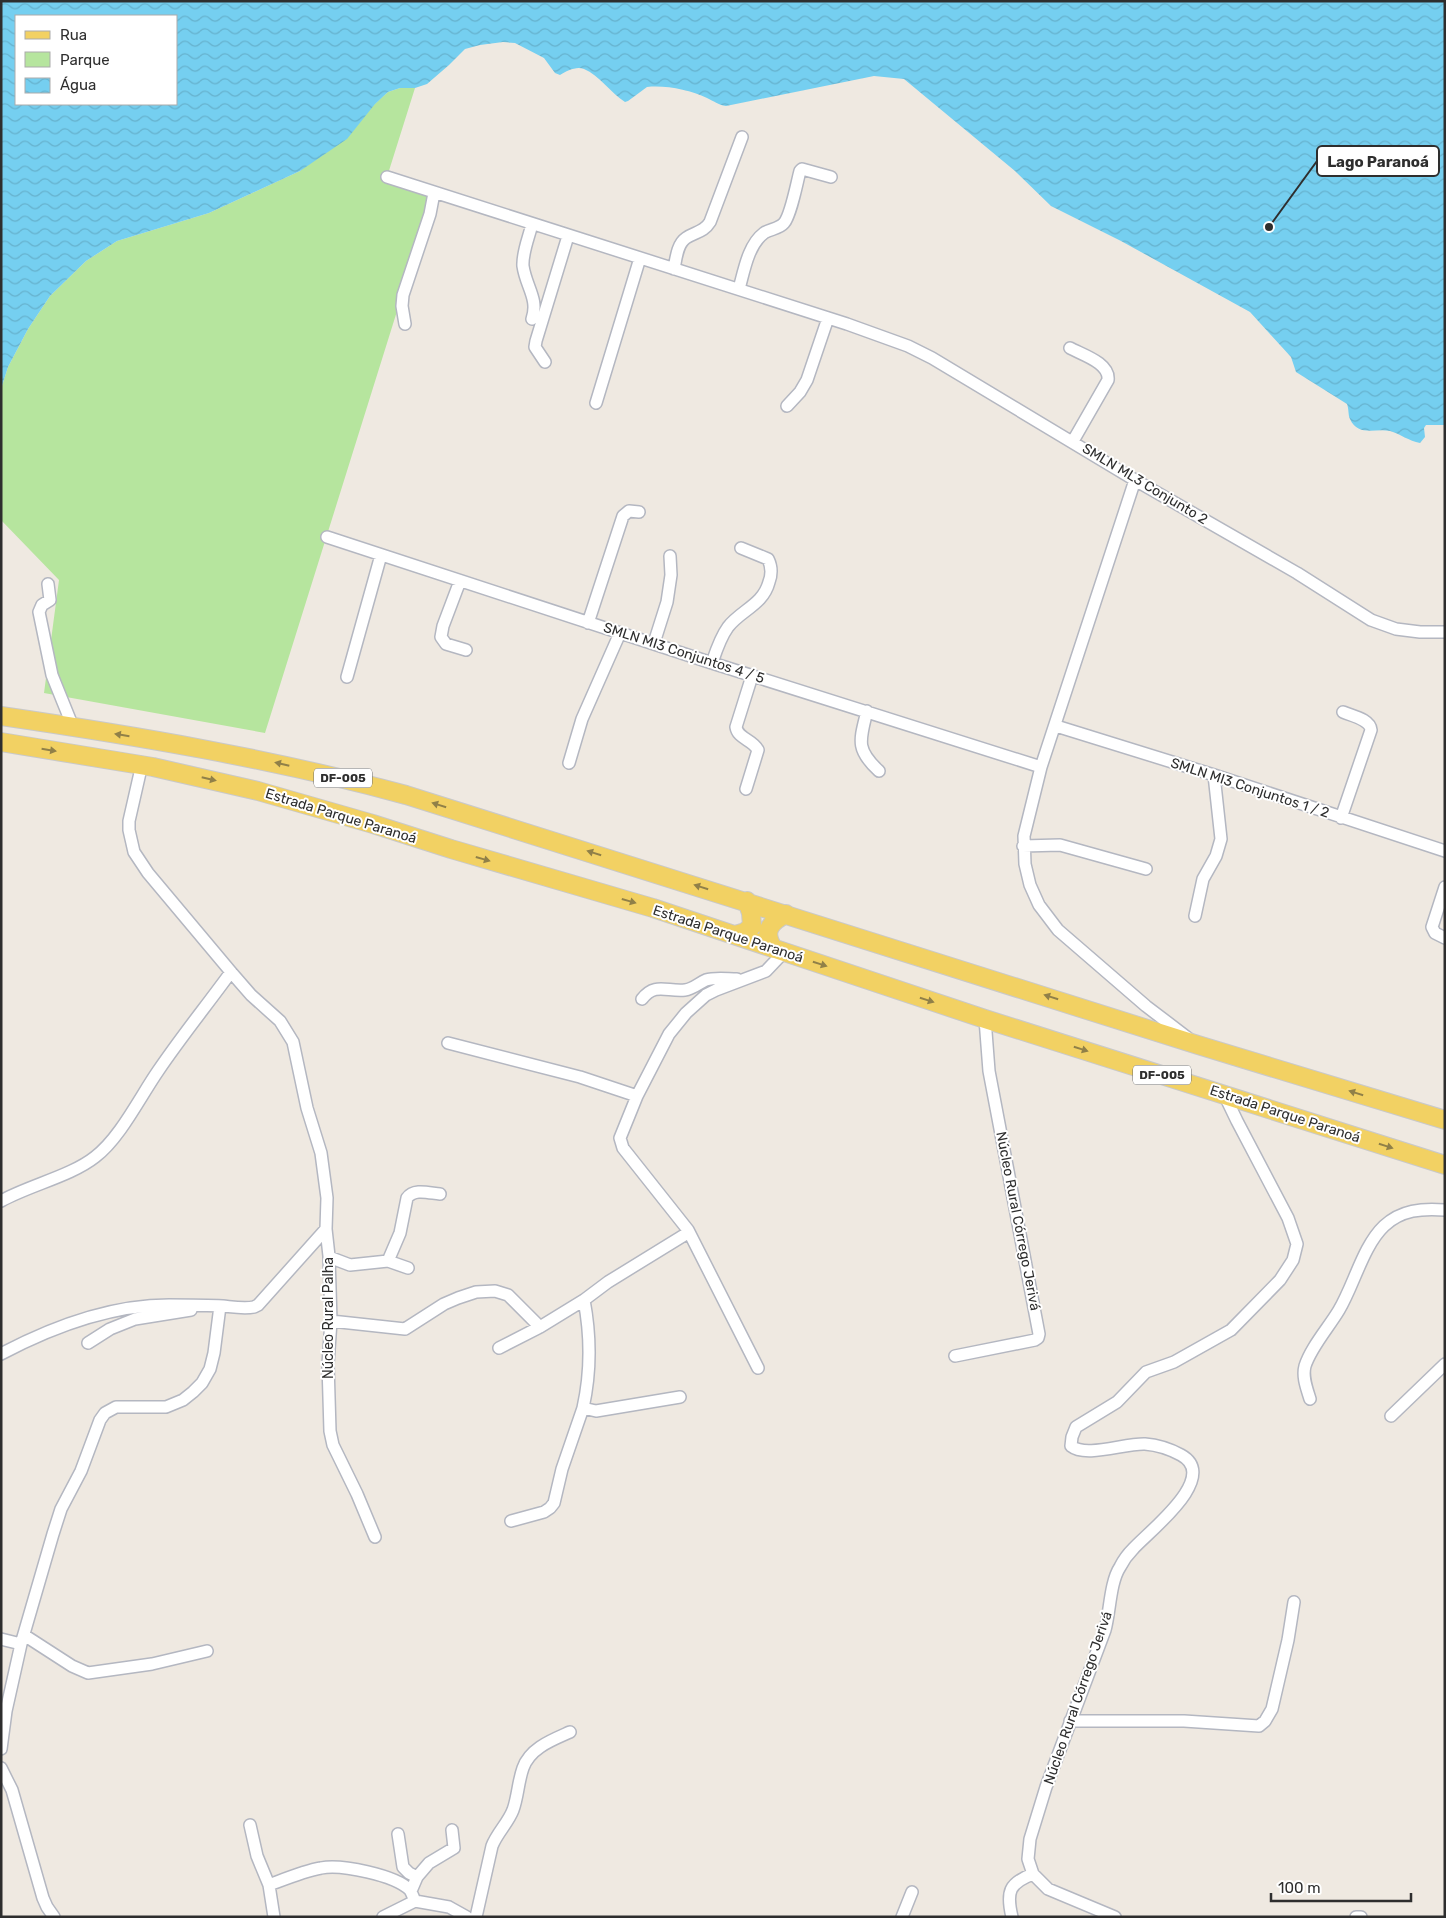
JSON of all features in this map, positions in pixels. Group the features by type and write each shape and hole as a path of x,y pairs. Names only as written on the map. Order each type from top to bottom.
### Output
{"main road":[{"name":"DF-005","path":"1,716 253,758 406,794 1198,1045 1445,1120"},
{"name":"Estrada Parque Paranoá","path":"1,742 142,764 258,791 373,824 451,849 653,908 984,1019 1445,1165"},
{"path":"735,935 745,932 752,926 751,913 747,901"},
{"path":"779,950 768,936 768,930 772,922 786,914"}],"street":[{"path":"674,269 682,242 686,238 702,231 710,222 742,137"},
{"path":"739,289 755,241 762,235 782,226 786,221 800,171 831,177"},
{"name":"SMLN ML3 Conjunto 2","path":"387,177 847,324 908,346 932,358 1073,441 1135,480 1297,572 1372,620 1396,629 1420,632 1445,632"},
{"path":"404,324 403,295 430,214 434,193"},
{"path":"532,224 523,260 535,303 536,310 532,320"},
{"path":"546,362 535,347 536,341 568,236"},
{"path":"596,403 640,258"},
{"path":"787,406 800,392 806,380 828,318"},
{"path":"1070,348 1105,367 1108,375 1108,380 1073,441"},
{"path":"1135,480 1041,767 1025,826 1025,864 1030,885 1038,905 1048,919 1146,1006 1198,1045"},
{"path":"588,623 623,516 629,511 639,512"},
{"name":"SMLN MI3 Conjuntos 4 / 5","path":"327,537 752,676 1041,767"},
{"path":"712,663 729,626 760,601 769,585 771,570 768,559 741,548"},
{"path":"347,677 381,555"},
{"path":"654,643 667,602 671,575 670,556"},
{"path":"460,581 443,626 441,637 446,644 466,650"},
{"path":"48,584 51,597 50,600 42,605 39,612 52,675 73,727"},
{"path":"569,763 582,719 620,633"},
{"path":"746,789 758,750 753,744 740,736 736,727 752,676"},
{"path":"867,711 861,748 866,759 879,771"},
{"path":"1341,818 1371,730 1371,726 1367,722 1343,712"},
{"name":"SMLN MI3 Conjuntos 1 / 2","path":"1056,726 1445,850"},
{"path":"142,764 129,821 134,852 148,873 231,972 251,995 280,1021 293,1042 307,1108 321,1152 327,1198 326,1229"},
{"path":"1195,916 1203,879 1216,856 1221,838 1214,775"},
{"path":"1024,846 1060,845 1146,870"},
{"path":"1445,887 1432,927 1435,933 1445,938"},
{"path":"758,1368 688,1230 621,1145 620,1138 637,1096 669,1034 686,1013 706,995 766,971 779,950"},
{"path":"1,1200 82,1166 96,1157 109,1144 158,1071 231,972"},
{"path":"642,999 652,990 658,988 683,990 690,989 708,980 744,979"},
{"path":"1135,1024 1146,1006"},
{"name":"Núcleo Rural Córrego Jerivá","path":"955,1356 1035,1340 1039,1334 989,1071 984,1019"},
{"path":"448,1043 580,1077 637,1096"},
{"name":"Núcleo Rural Córrego Jerivá","path":"1033,1874 1028,1859 1030,1839 1070,1721 1105,1630 1118,1570 1132,1550 1179,1503 1194,1471 1188,1460 1182,1456 1166,1448 1155,1446 1132,1444 1100,1450 1079,1451 1071,1446 1074,1430 1084,1421 1117,1402 1146,1372 1174,1362 1231,1330 1280,1280 1296,1252 1296,1237 1288,1218 1236,1121 1224,1094"},
{"path":"388,1261 398,1240 407,1198 410,1194 416,1192 440,1194"},
{"path":"1310,1399 1304,1378 1305,1364 1339,1310 1376,1237 1383,1227 1403,1214 1416,1210 1445,1210"},
{"name":"Núcleo Rural Palha","path":"326,1229 331,1321 328,1364 330,1431 333,1445 375,1537"},
{"name":"Núcleo Rural Palha","path":"1,1354 28,1340 61,1327 129,1308 170,1305 249,1308 258,1305 326,1229"},
{"path":"499,1348 540,1327 584,1300 608,1282 686,1234 688,1230"},
{"path":"329,1258 350,1265 388,1261 408,1268"},
{"path":"331,1321 405,1329 444,1304 458,1298 476,1292 495,1291 508,1295 540,1327"},
{"path":"511,1521 544,1512 554,1503 562,1469 583,1408 588,1386 590,1352 584,1300"},
{"path":"1,1749 6,1711 23,1640 61,1508 81,1471 100,1420 105,1413 116,1407 166,1407 183,1400 193,1392 202,1383 210,1369 220,1306"},
{"path":"88,1343 110,1330 135,1319 186,1312 202,1307"},
{"path":"1391,1416 1445,1364"},
{"path":"583,1408 596,1411 680,1397"},
{"path":"1070,1721 1184,1721 1259,1726 1265,1721 1272,1709 1288,1640 1294,1602"},
{"path":"1,1640 23,1640 88,1673 152,1664 208,1651"},
{"path":"476,1917 495,1836 513,1811 522,1769 526,1760 536,1749 570,1732"},
{"path":"1,1768 12,1790 42,1898 54,1917"},
{"path":"250,1825 257,1856 269,1885 274,1917"},
{"path":"383,1917 413,1896 417,1877 429,1863 454,1848 452,1830"},
{"path":"398,1834 403,1867 417,1877"},
{"path":"269,1885 320,1868 332,1866 385,1877 400,1883 413,1896 449,1907 467,1917"},
{"path":"1012,1917 1009,1896 1012,1886 1021,1879 1033,1874 1048,1889 1115,1917"},
{"path":"902,1917 912,1892"},
{"path":"1356,1917 1361,1917"}],"green space":[{"path":"400,88 415,88 387,177 434,193 265,733 44,693 59,580 1,520 1,389 8,367 28,329 50,296 86,261 117,241 209,213 300,171 388,92"}],"water":[{"path":"1,1 1445,1 1445,425 1426,425 1424,428 1425,437 1420,443 1390,431 1367,431 1353,425 1347,404 1296,372 1291,357 1250,312 1121,241 1051,206 1015,171 904,79 874,76 726,106 686,90 670,87 647,87 625,102 595,75 584,69 575,69 560,75 555,73 544,58 515,43 503,42 465,49 427,84 415,88 400,88 388,92 375,104 347,139 300,171 209,213 117,241 86,261 50,296 28,329 8,367 1,389"}],"place":[{"name":"Lago Paranoá","path":"1269,227"}]}
